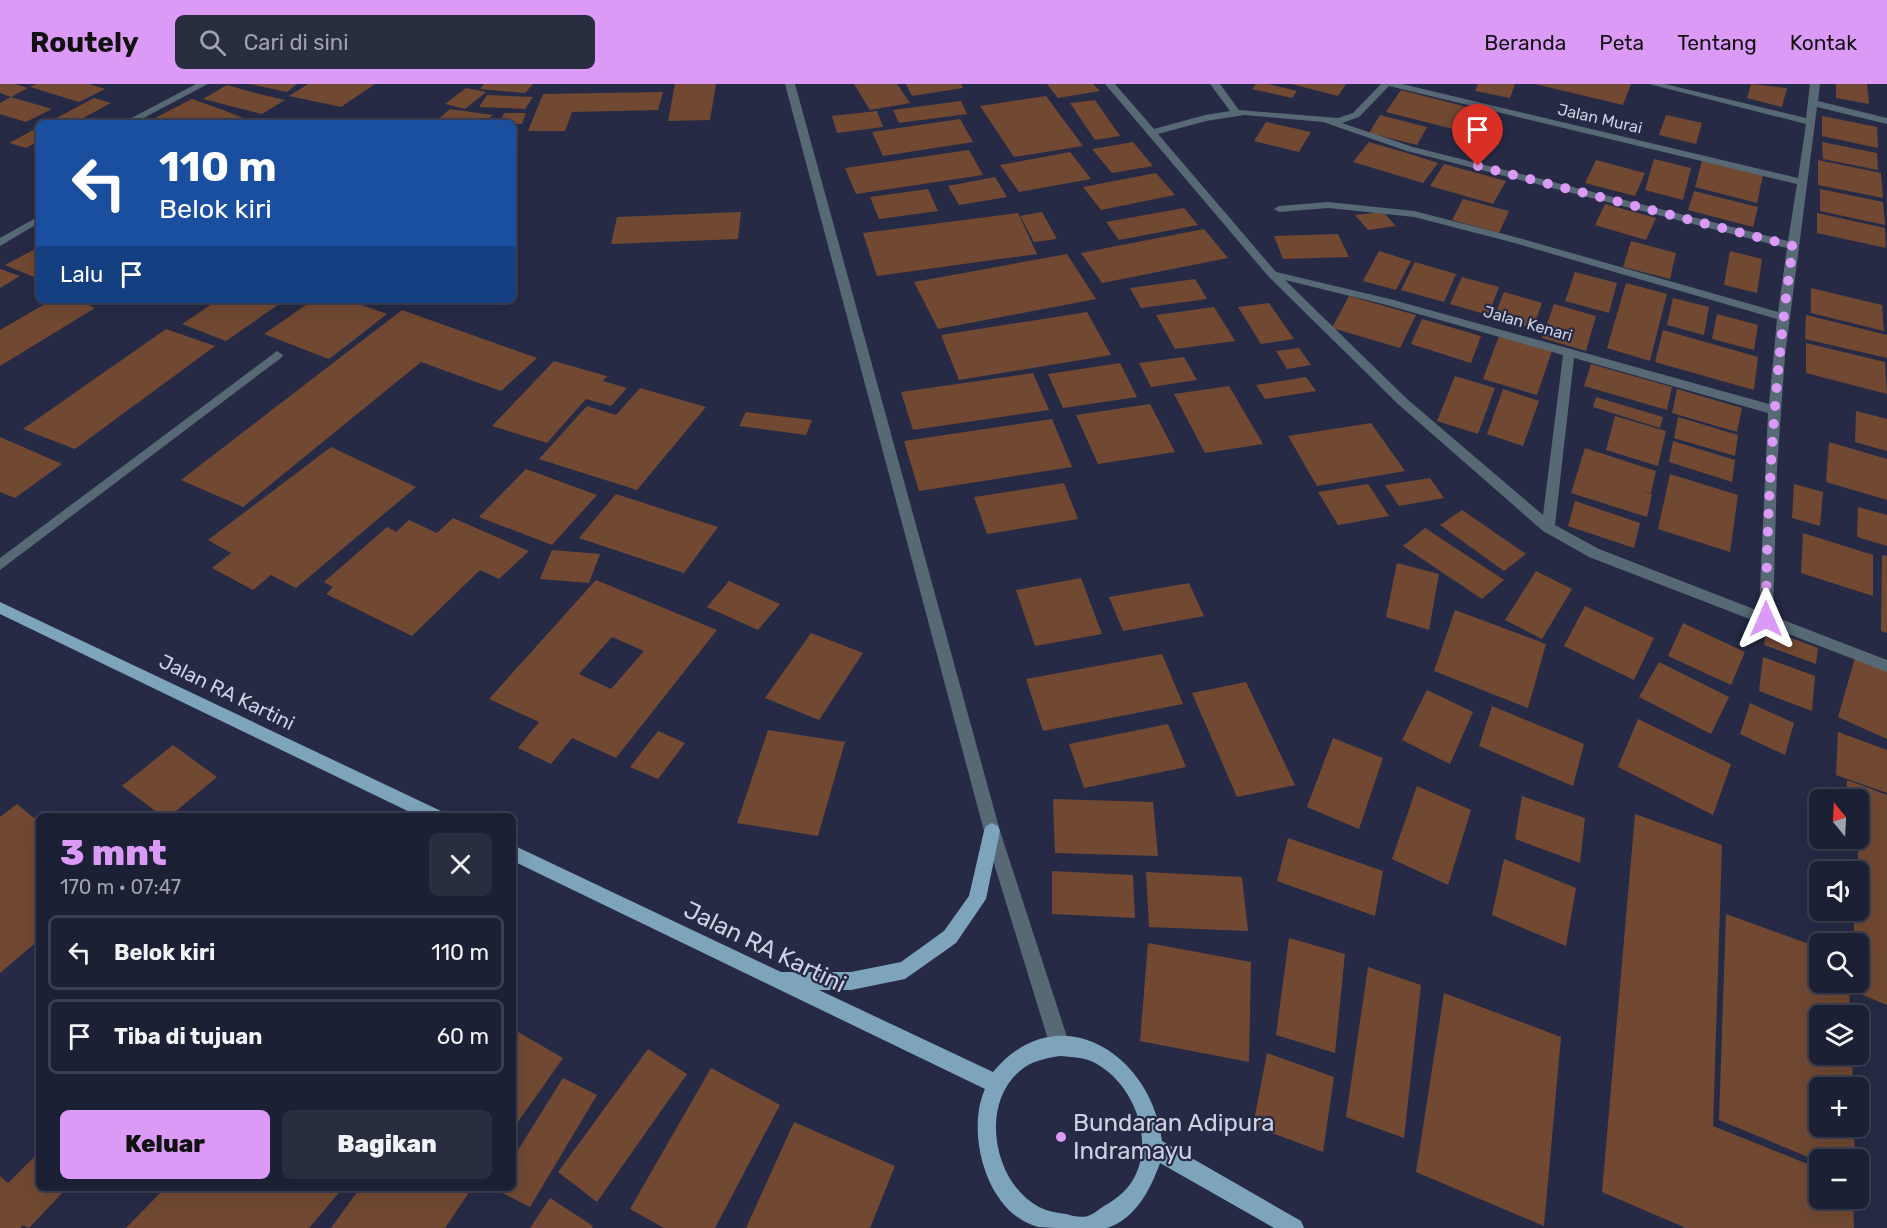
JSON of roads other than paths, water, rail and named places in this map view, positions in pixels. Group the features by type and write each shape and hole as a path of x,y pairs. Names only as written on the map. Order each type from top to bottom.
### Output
{"main road":[{"name":"Jalan RA Kartini","path":"0,608 429,813"},
{"path":"777,980 851,981 905,970 950,937 977,899 992,831"},
{"name":"Jalan RA Kartini","path":"516,854 996,1084"},
{"path":"1060,1046 1096,1053 1126,1075 1147,1108 1152,1147 1145,1179 1126,1206 1090,1227 1064,1225 1030,1214 1004,1189 987,1155 984,1119 996,1084 1011,1065 1035,1052 1060,1046"},
{"path":"1152,1147 1294,1228"}],"street":[{"path":"133,120 203,84"},
{"path":"789,84 992,831 1060,1046"},
{"path":"1110,84 1272,274 1402,402 1548,527 1594,553 1887,666"},
{"path":"1215,84 1236,113"},
{"path":"1327,121 1356,115 1386,84"},
{"name":"Jalan Murai","path":"1391,84 1802,182"},
{"path":"1654,84 1811,122"},
{"path":"1766,619 1767,521 1774,410 1783,317 1815,84"},
{"path":"1814,103 1887,121"},
{"path":"1151,133 1205,118 1236,113 1257,112 1327,121 1410,150 1793,246"},
{"path":"1279,209 1328,205 1414,214 1515,240 1783,317"},
{"path":"0,243 36,221"},
{"name":"Jalan Kenari","path":"1272,274 1386,301 1774,410"},
{"path":"1548,527 1569,352"},
{"path":"0,565 277,355"}],"place":[{"name":"Bundaran Adipura Indramayu","path":"1061,1137"}]}
